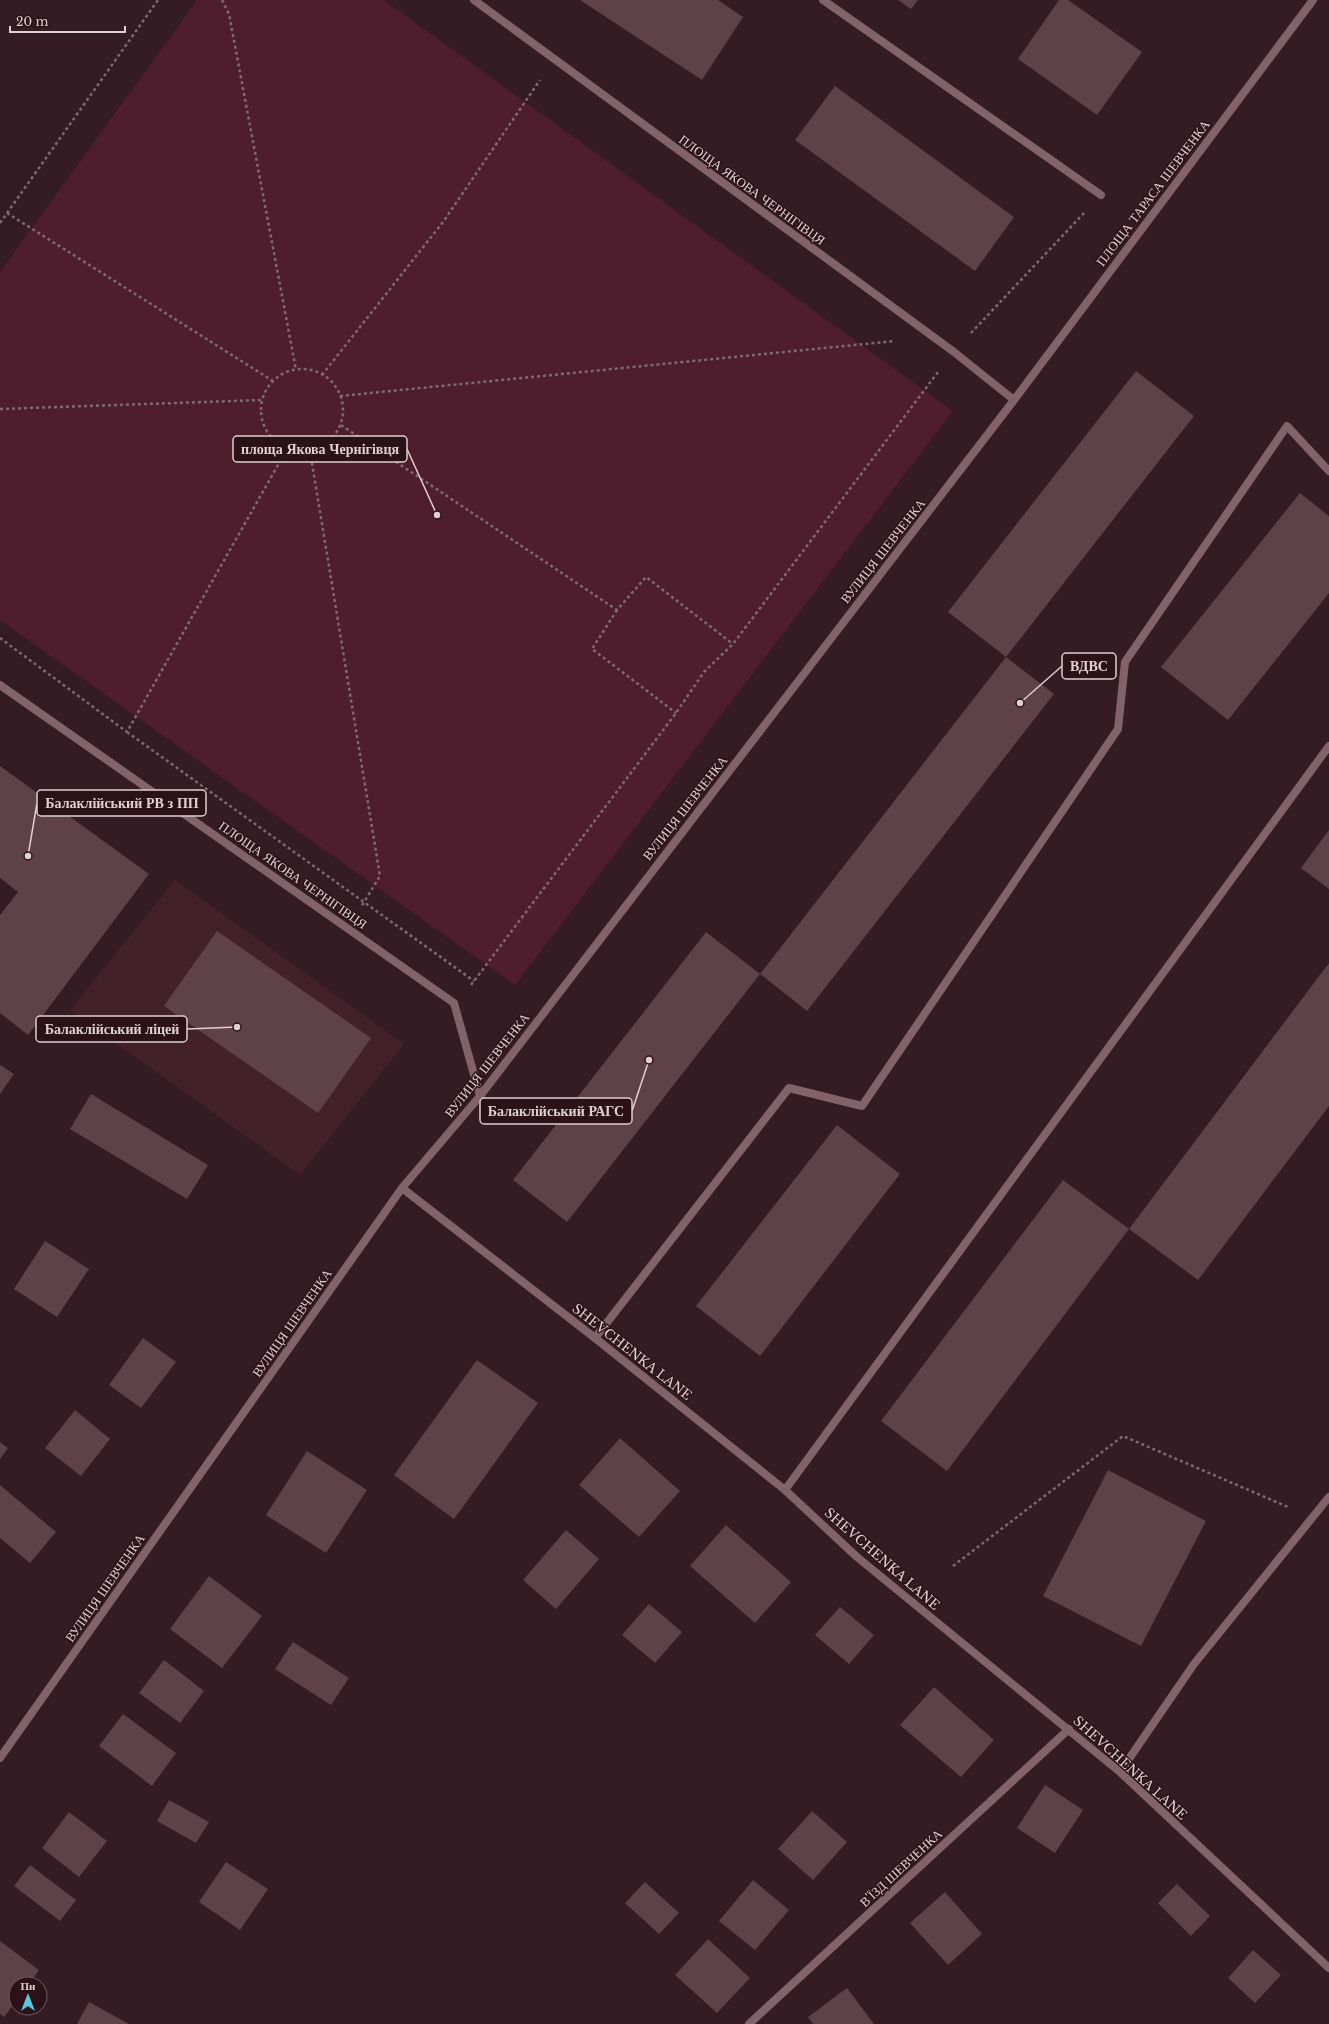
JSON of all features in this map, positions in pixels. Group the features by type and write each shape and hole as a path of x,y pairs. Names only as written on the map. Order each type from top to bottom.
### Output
{"street":[{"name":"ПЛОЩА ЯКОВА ЧЕРНІГІВЦЯ","path":"474,0 954,352 1014,400"},
{"path":"823,0 1101,195"},
{"name":"ПЛОЩА ТАРАСА ШЕВЧЕНКА","path":"1014,400 1313,0"},
{"name":"ВУЛИЦЯ ШЕВЧЕНКА","path":"0,1758 402,1188 480,1096 1014,400"},
{"path":"595,1338 789,1088 862,1106 1118,729 1125,662 1287,426 1329,471"},
{"name":"ПЛОЩА ЯКОВА ЧЕРНІГІВЦЯ","path":"0,685 454,1002"},
{"path":"785,1490 1329,746"},
{"path":"454,1002 480,1096"},
{"name":"SHEVCHENKA LANE","path":"402,1188 595,1338 785,1490 857,1557 1120,1772 1329,1968"},
{"path":"1120,1772 1194,1664 1329,1497"},
{"name":"В'ЇЗД ШЕВЧЕНКА","path":"749,2024 1068,1729"}],"path":[{"path":"0,223 158,0"},
{"path":"222,0 229,14 296,370"},
{"path":"322,375 443,222 554,60"},
{"path":"454,1002 474,981 676,713 704,672 733,644 954,352 1101,195"},
{"path":"7,212 273,381"},
{"path":"340,396 932,337"},
{"path":"296,370 309,370 322,375 333,384 340,396 343,410 341,425 329,441 310,451 287,449 271,438 262,420 262,400 266,390 273,381 284,374 296,370"},
{"path":"0,409 262,400"},
{"path":"341,425 617,610"},
{"path":"127,732 287,449"},
{"path":"310,451 380,876 348,928"},
{"path":"676,713 592,649 617,610 646,577 733,644"},
{"path":"0,638 127,732 474,981"},
{"path":"953,1566 1123,1436 1313,1518"}],"shaded area":[{"path":"197,0 384,0 953,411 515,985 0,620 0,272"},
{"path":"175,880 404,1044 300,1175 70,1010"}],"building":[{"path":"580,0 718,0 743,17 702,80"},
{"path":"898,0 918,0 911,9"},
{"path":"1059,0 1068,0 1142,52 1097,115 1018,59"},
{"path":"835,86 1014,217 975,271 795,140"},
{"path":"1136,371 1194,416 1006,657 948,612"},
{"path":"1300,493 1329,516 1329,593 1228,720 1161,667"},
{"path":"1006,657 1054,694 807,1011 760,974"},
{"path":"0,766 149,874 28,1035 0,1013 0,915 18,892 0,878"},
{"path":"1329,830 1329,889 1301,868"},
{"path":"217,931 371,1038 318,1113 164,1006"},
{"path":"706,932 760,974 567,1222 513,1180"},
{"path":"1329,963 1329,1106 1198,1280 1129,1229"},
{"path":"0,1065 14,1074 0,1094"},
{"path":"91,1094 208,1165 187,1199 70,1129"},
{"path":"837,1125 900,1174 760,1356 696,1306"},
{"path":"1063,1180 1129,1229 947,1471 881,1421"},
{"path":"45,1241 89,1269 57,1317 14,1289"},
{"path":"143,1338 176,1362 141,1408 109,1385"},
{"path":"477,1360 538,1403 454,1519 394,1475"},
{"path":"75,1410 110,1439 81,1476 45,1448"},
{"path":"620,1438 680,1491 639,1537 579,1485"},
{"path":"0,1442 8,1448 0,1459"},
{"path":"307,1451 367,1490 326,1553 266,1515"},
{"path":"1108,1470 1206,1521 1141,1646 1043,1596"},
{"path":"0,1485 56,1532 30,1563 0,1538"},
{"path":"726,1525 791,1582 755,1623 690,1566"},
{"path":"566,1530 599,1559 556,1609 523,1580"},
{"path":"209,1576 262,1616 222,1668 170,1629"},
{"path":"649,1604 682,1632 655,1663 622,1635"},
{"path":"840,1607 874,1635 849,1664 815,1635"},
{"path":"293,1642 349,1678 331,1705 275,1669"},
{"path":"164,1660 204,1691 180,1723 139,1693"},
{"path":"934,1687 994,1740 961,1777 900,1725"},
{"path":"123,1714 176,1753 152,1786 99,1746"},
{"path":"1045,1785 1083,1810 1055,1853 1017,1828"},
{"path":"169,1800 209,1822 196,1843 157,1821"},
{"path":"812,1811 847,1842 813,1880 778,1849"},
{"path":"69,1812 107,1841 79,1877 42,1848"},
{"path":"226,1862 268,1889 240,1930 199,1902"},
{"path":"30,1865 76,1900 60,1921 14,1886"},
{"path":"753,1880 789,1910 755,1950 719,1921"},
{"path":"645,1882 679,1913 659,1934 625,1903"},
{"path":"1177,1884 1210,1916 1191,1936 1158,1903"},
{"path":"945,1892 982,1934 948,1965 910,1923"},
{"path":"708,1939 750,1978 717,2013 675,1975"},
{"path":"0,1941 39,1970 35,1976 8,1976 8,2012 4,2017 0,2014"},
{"path":"1253,1950 1281,1975 1255,2003 1228,1978"},
{"path":"847,1988 874,2024 813,2024 808,2017"},
{"path":"89,2002 129,2024 77,2024"}],"place":[{"name":"площа Якова Чернігівця","path":"437,515"},
{"name":"ВДВС","path":"1020,703"},
{"name":"Балаклійський РВ з ПП","path":"28,856"},
{"name":"Балаклійський ліцей","path":"237,1027"},
{"name":"Балаклійський РАГС","path":"649,1060"}]}
